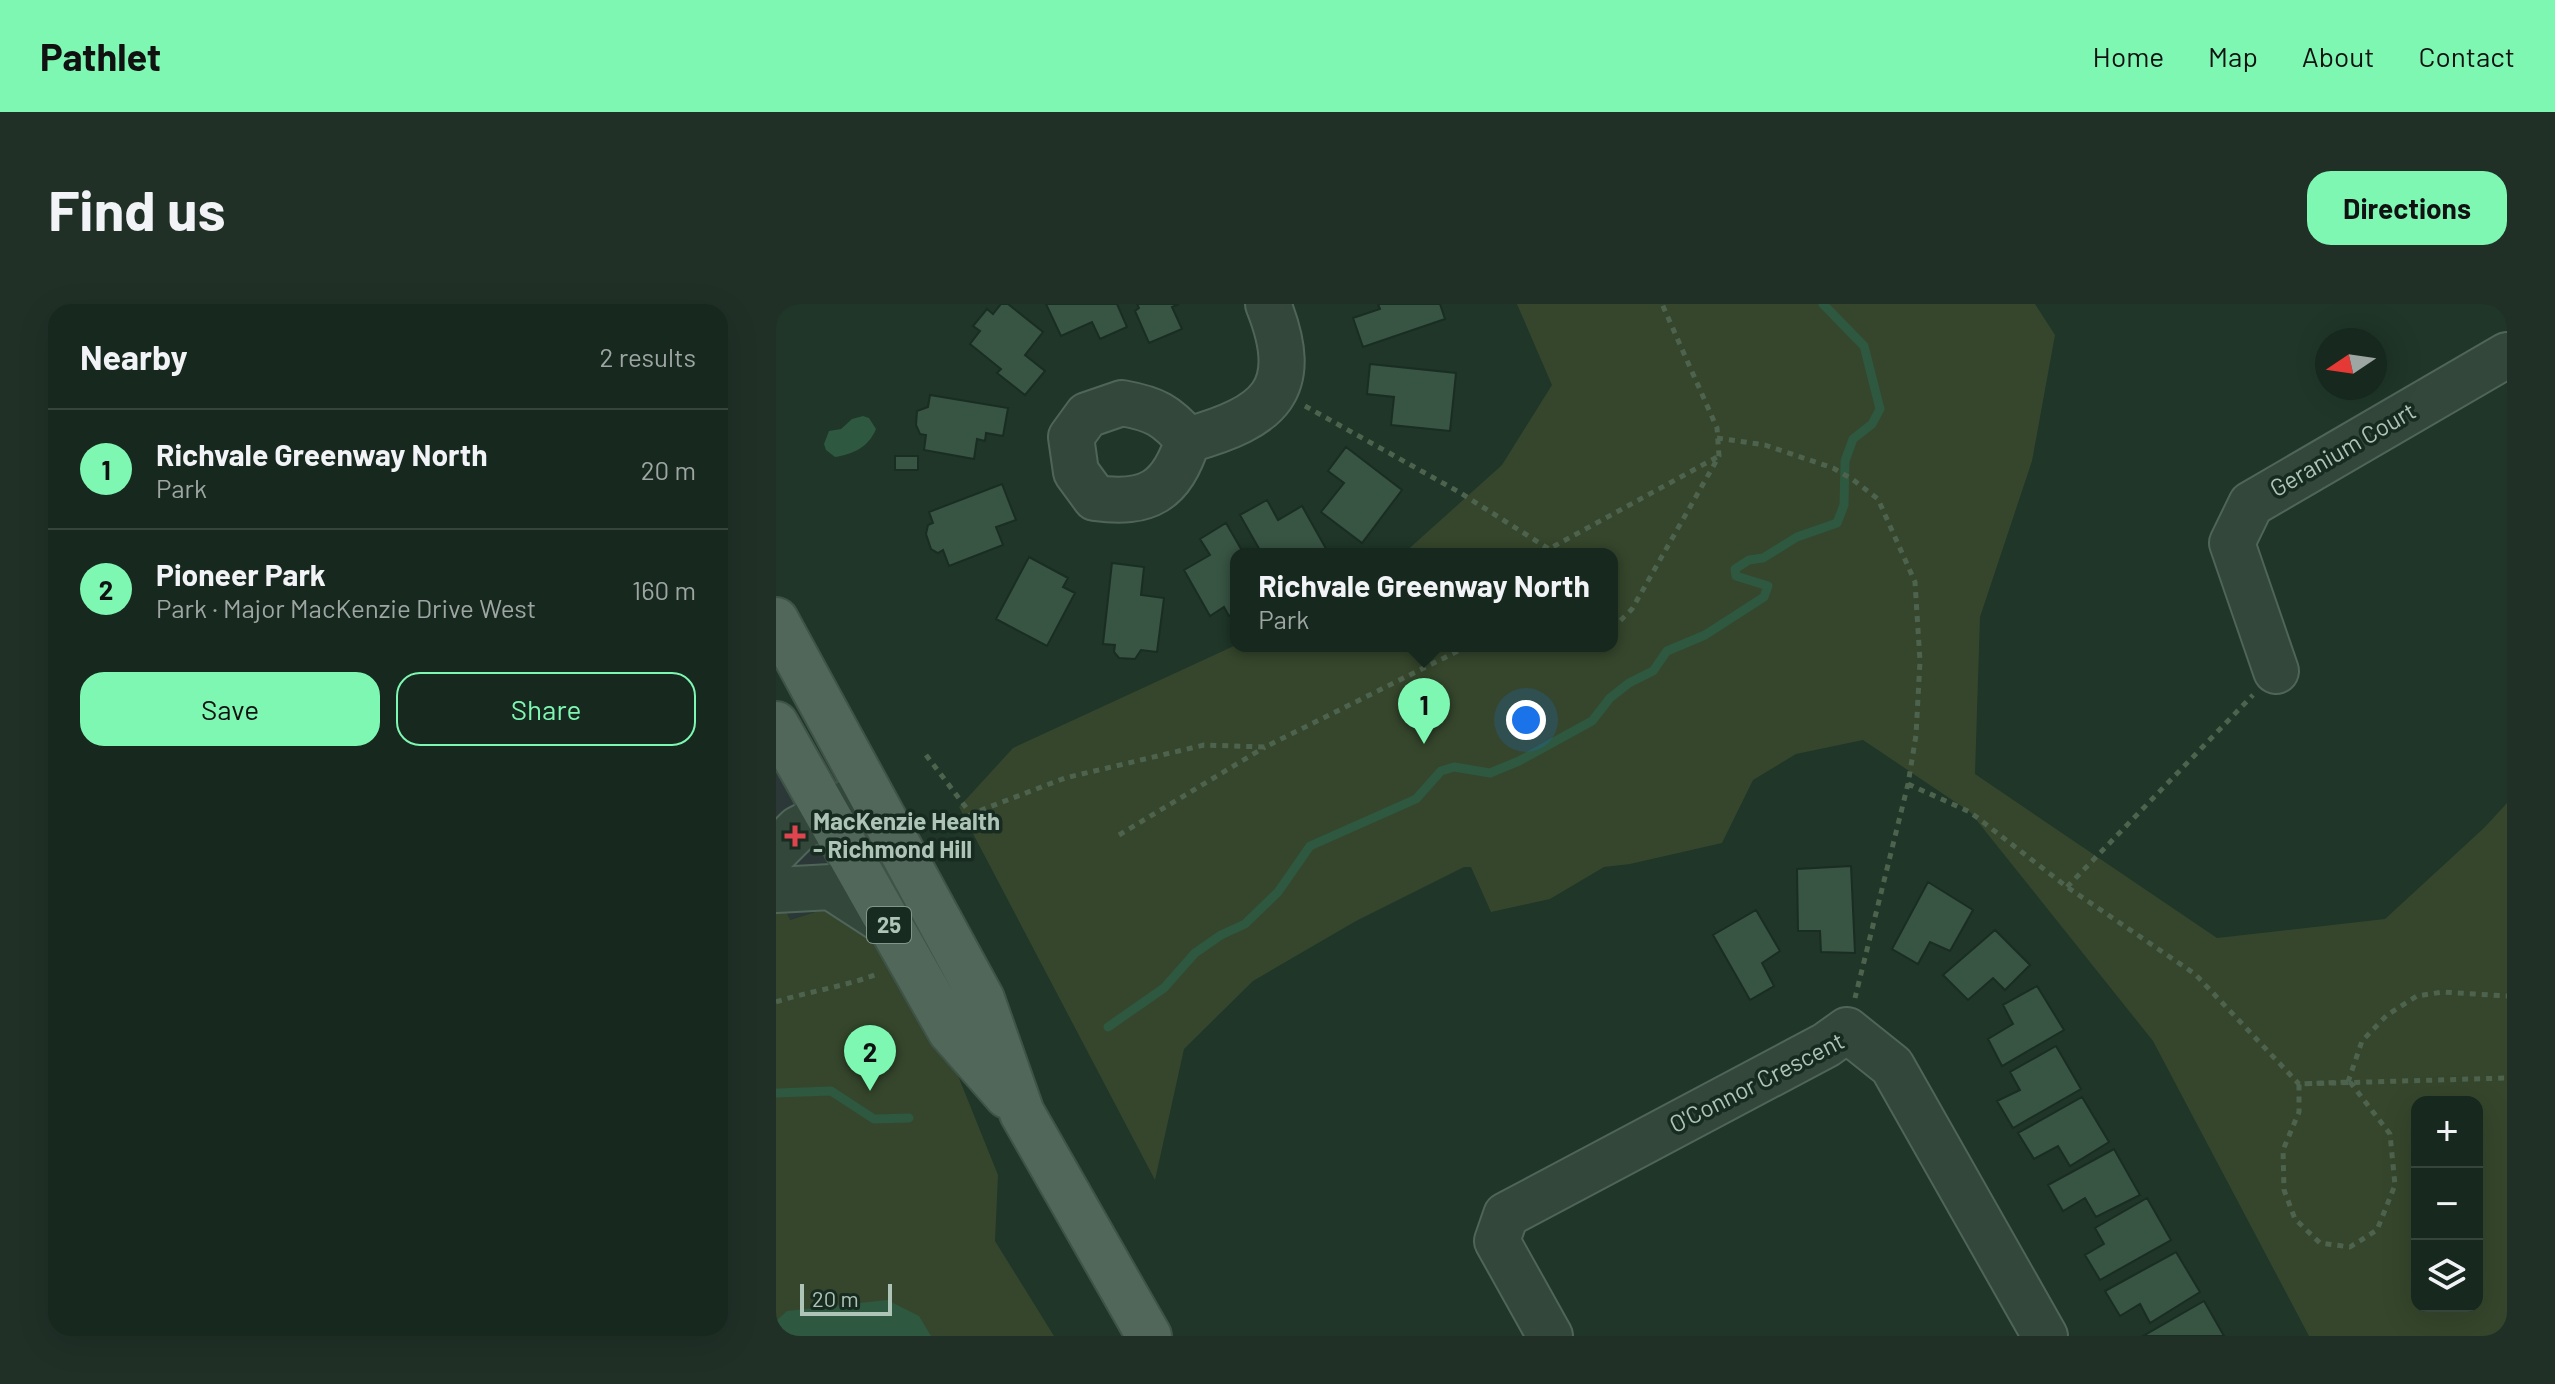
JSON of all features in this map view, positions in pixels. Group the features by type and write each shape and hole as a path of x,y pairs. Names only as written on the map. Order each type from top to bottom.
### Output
{"main road":[{"name":"25","path":"776,620 982,999 1022,1113 1149,1336"},
{"name":"25","path":"776,724 950,1031 1022,1113"}],"street":[{"path":"1188,440 1228,429 1265,407 1277,389 1283,367 1277,326 1268,304"},
{"name":"Geranium Court","path":"2276,671 2232,543 2251,504 2507,355"},
{"path":"776,851 798,829 868,792"},
{"path":"776,890 831,887 888,924"},
{"name":"O'Connor Crescent","path":"1550,1336 1497,1241 1506,1215 1826,1045 1847,1030 1892,1066 2045,1336"}],"path":[{"path":"1618,623 1632,609 1719,456 1717,428 1662,304"},
{"path":"1277,389 1459,492 1547,548"},
{"path":"1717,438 1765,445 1852,479 1878,499 1915,582 1920,661 1916,735 1908,784 1847,1030"},
{"path":"1551,548 1719,456"},
{"path":"1119,835 1265,747 1456,652"},
{"path":"2067,887 2276,671"},
{"path":"926,755 971,814 1065,778 1204,745 1265,747"},
{"path":"1908,784 1970,812 2067,887 2195,974 2299,1084 2299,1112 2283,1150 2284,1190 2295,1219 2320,1243 2350,1247 2377,1230 2395,1185 2390,1134 2350,1082"},
{"path":"776,1002 805,992 852,984 881,972"},
{"path":"2350,1082 2362,1041 2387,1015 2417,996 2443,992 2507,996"},
{"path":"2299,1084 2507,1078"}],"shaded area":[{"path":"1517,304 2035,304 2055,335 2032,461 1980,617 1975,774 2217,938 2385,919 2507,803 2507,1336 2309,1336 2153,1041 1970,812 1863,740 1796,754 1753,780 1722,843 1604,867 1550,899 1491,912 1471,867 1464,867 1356,921 1253,981 1184,1049 1155,1180 959,807 1013,748 1230,648 1230,652 1618,652 1618,548 1410,548 1502,465 1552,385"},
{"path":"869,418 876,429 864,445 854,452 835,457 826,450 824,444 829,431 841,429 852,419"},
{"name":"MacKenzie Health - Richmond Hill","path":"776,772 853,900 776,924"},
{"path":"778,895 790,920 853,900 930,1006 998,1175 995,1241 1054,1336 776,1336"},
{"path":"887,1300 919,1316 931,1336 776,1336 776,1321 787,1311"}],"building":[{"path":"1001,304 1008,304 1043,332 1025,355 1045,371 1025,395 997,373 1001,369 970,344 980,331 973,326 987,309 993,314"},
{"path":"1046,304 1117,304 1127,327 1100,339 1092,322 1061,336"},
{"path":"1137,304 1179,304 1172,307 1182,329 1149,343 1135,311 1139,308"},
{"path":"1378,304 1440,304 1445,319 1363,347 1353,318 1380,309"},
{"path":"1370,364 1456,373 1450,431 1391,425 1394,397 1367,394"},
{"path":"930,395 1008,408 1003,436 986,433 985,441 977,439 974,459 924,450 926,435 920,434 916,425 917,411 928,407"},
{"path":"1346,447 1402,490 1362,543 1321,512 1344,483 1328,471"},
{"path":"895,456 918,456 918,470 895,470"},
{"path":"1002,484 1016,520 996,527 1003,545 949,566 943,550 938,553 931,549 926,534 928,525 933,523 929,512"},
{"path":"1267,500 1278,520 1302,506 1326,548 1259,548 1240,515"},
{"path":"1226,523 1241,548 1230,548 1229,616 1224,607 1210,616 1184,570 1210,555 1200,539"},
{"path":"1029,557 1068,578 1063,587 1075,593 1047,646 996,619"},
{"path":"1112,563 1144,567 1141,595 1164,598 1157,652 1141,650 1135,659 1119,658 1114,652 1115,645 1103,644"},
{"path":"1851,866 1855,953 1821,952 1820,931 1798,931 1797,869"},
{"path":"1928,882 1973,910 1950,951 1930,942 1918,964 1892,949"},
{"path":"1756,910 1780,951 1762,963 1774,986 1750,1000 1713,935"},
{"path":"1995,930 2030,965 2005,990 1993,978 1968,1000 1943,975"},
{"path":"2037,986 2064,1030 2002,1066 1988,1039 2013,1024 2003,1005"},
{"path":"2056,1046 2081,1089 2013,1128 1997,1101 2020,1090 2010,1072"},
{"path":"2082,1097 2109,1142 2070,1166 2058,1146 2034,1159 2018,1133"},
{"path":"2114,1149 2140,1195 2096,1217 2085,1198 2063,1211 2048,1185"},
{"path":"2147,1198 2171,1240 2100,1280 2085,1255 2104,1244 2095,1228"},
{"path":"2176,1252 2200,1292 2150,1323 2140,1304 2120,1316 2105,1291"},
{"path":"2204,1301 2224,1336 2143,1336"}],"waterway":[{"path":"1108,1027 1164,988 1195,953 1221,935 1245,924 1278,892 1310,846 1416,799 1441,771 1454,767 1490,773 1519,761 1592,721 1610,698 1629,683 1653,671 1667,651 1705,635 1764,597 1768,586 1736,576 1735,569 1749,560 1763,558 1797,537 1837,523 1844,505 1845,461 1853,439 1872,424 1880,409 1864,346 1823,304"},
{"path":"776,1093 831,1091 874,1119 909,1118"}],"place":[{"name":"Richvale Greenway North","path":"1424,744"},
{"name":"MacKenzie Health - Richmond Hill","path":"795,836"},
{"name":"Pioneer Park","path":"870,1091"}]}
